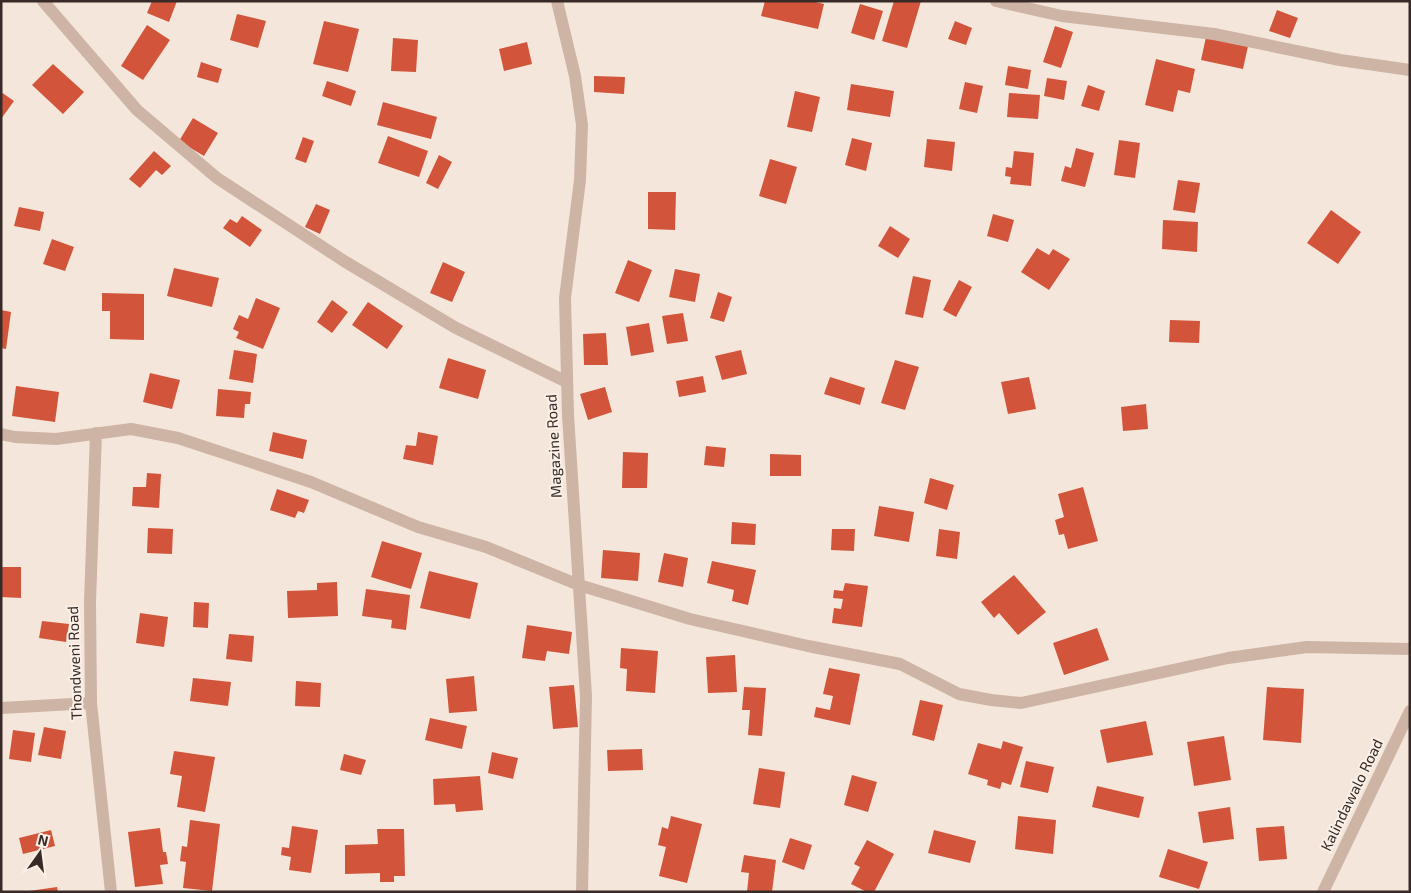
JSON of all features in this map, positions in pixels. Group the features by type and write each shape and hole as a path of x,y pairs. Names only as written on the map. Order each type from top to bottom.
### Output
{"street":[{"path":"43,1 137,110 217,178 344,261 456,328 567,382"},
{"name":"Magazine Road","path":"557,1 575,76 582,126 580,180 565,298 567,382 586,696 582,892"},
{"path":"996,1 1062,16 1214,34 1340,60 1410,70"},
{"path":"1,434 16,437 56,439 131,429 178,438 311,482 418,527 486,547 579,585 690,619 808,646 900,664 959,694 991,700 1021,703 1228,658 1307,647 1410,649"},
{"name":"Thondweni Road","path":"96,433 90,602 91,703 111,892"},
{"path":"1,708 91,703"},
{"name":"Kalindawalo Road","path":"1323,892 1410,711"}],"building":[{"path":"152,1 177,1 169,22 147,13"},
{"path":"765,1 811,1 824,4 818,29 761,16"},
{"path":"894,1 921,1 907,48 882,41"},
{"path":"860,4 883,11 874,40 851,33"},
{"path":"1277,10 1298,18 1290,38 1269,31"},
{"path":"237,14 266,21 258,48 230,40"},
{"path":"324,21 359,29 348,72 313,64"},
{"path":"955,21 972,28 966,45 948,39"},
{"path":"147,25 170,40 143,80 121,66"},
{"path":"1055,26 1073,32 1061,68 1043,62"},
{"path":"1206,37 1248,46 1243,69 1201,60"},
{"path":"393,38 418,40 416,72 391,71"},
{"path":"527,42 532,64 504,71 499,49"},
{"path":"1156,59 1195,69 1190,93 1178,90 1173,112 1145,105"},
{"path":"201,62 222,69 218,83 197,77"},
{"path":"53,64 84,92 63,114 32,85"},
{"path":"1008,66 1031,70 1028,89 1005,85"},
{"path":"594,76 625,77 624,94 594,92"},
{"path":"1047,78 1067,81 1064,100 1044,96"},
{"path":"327,81 356,91 351,106 322,96"},
{"path":"965,82 983,86 977,113 959,109"},
{"path":"851,84 894,91 890,117 847,110"},
{"path":"1088,85 1105,91 1099,111 1081,106"},
{"path":"795,91 820,97 812,132 787,127"},
{"path":"1,92 14,101 1,119"},
{"path":"1009,93 1040,95 1038,119 1007,117"},
{"path":"383,102 437,117 431,139 377,125"},
{"path":"193,118 218,133 204,156 179,141"},
{"path":"388,136 428,151 419,177 378,163"},
{"path":"303,137 314,141 306,163 295,159"},
{"path":"852,138 872,143 866,171 845,165"},
{"path":"927,139 955,142 952,171 924,167"},
{"path":"1119,140 1140,143 1135,178 1114,175"},
{"path":"1076,148 1094,153 1085,187 1061,181 1065,166 1071,168"},
{"path":"154,151 171,166 162,175 156,170 140,188 129,179"},
{"path":"1014,151 1034,153 1031,186 1010,184 1011,177 1005,176 1006,167 1012,168"},
{"path":"439,155 452,162 438,189 426,183"},
{"path":"770,159 797,167 786,204 759,196"},
{"path":"1178,180 1200,183 1195,213 1173,210"},
{"path":"648,192 676,192 675,230 648,229"},
{"path":"316,204 330,210 320,234 305,227"},
{"path":"19,207 44,212 40,231 14,226"},
{"path":"1331,210 1361,232 1338,264 1307,243"},
{"path":"993,214 1014,220 1008,242 987,236"},
{"path":"242,216 262,230 250,247 223,228 230,219 237,223"},
{"path":"1163,220 1198,222 1197,252 1162,249"},
{"path":"890,226 910,239 898,258 878,246"},
{"path":"52,239 74,247 65,271 43,264"},
{"path":"1037,248 1049,255 1053,249 1070,259 1049,290 1021,272"},
{"path":"628,260 652,270 639,302 615,293"},
{"path":"443,262 465,272 452,302 430,293"},
{"path":"174,268 219,278 212,307 167,296"},
{"path":"675,269 700,274 695,302 669,297"},
{"path":"913,276 931,280 923,318 905,314"},
{"path":"959,280 972,287 956,317 943,310"},
{"path":"718,292 732,297 724,322 710,318"},
{"path":"102,293 144,294 144,340 110,339 110,311 102,311"},
{"path":"256,298 280,308 263,349 236,338 239,332 233,329 239,315 248,319"},
{"path":"332,300 348,312 332,333 317,322"},
{"path":"368,302 403,326 387,349 352,325"},
{"path":"1,310 11,312 6,349 1,348"},
{"path":"683,313 688,341 667,344 662,316"},
{"path":"1170,320 1200,321 1199,343 1169,342"},
{"path":"649,323 654,352 631,356 626,327"},
{"path":"606,333 608,365 584,365 583,334"},
{"path":"234,350 257,354 253,383 229,379"},
{"path":"741,350 747,374 722,380 715,356"},
{"path":"448,358 486,370 478,399 439,388"},
{"path":"895,360 919,367 905,410 881,403"},
{"path":"150,373 180,380 172,409 143,402"},
{"path":"703,376 706,392 679,397 676,381"},
{"path":"830,377 865,388 860,405 824,394"},
{"path":"1029,377 1036,409 1008,414 1001,382"},
{"path":"16,386 59,392 55,422 12,416"},
{"path":"605,387 612,412 588,420 580,394"},
{"path":"218,389 251,392 250,404 245,404 244,418 216,416"},
{"path":"1146,404 1148,429 1123,431 1121,407"},
{"path":"273,432 307,440 303,459 269,451"},
{"path":"418,432 438,436 433,465 403,459 406,445 416,446"},
{"path":"706,446 726,448 724,467 704,465"},
{"path":"623,452 648,453 647,488 622,488"},
{"path":"770,454 801,455 801,476 770,476"},
{"path":"147,473 161,474 159,508 132,506 133,487 146,487"},
{"path":"930,478 954,485 947,510 924,503"},
{"path":"1083,487 1098,541 1068,549 1064,534 1059,535 1055,520 1064,517 1058,494"},
{"path":"277,489 309,500 304,513 298,511 295,518 270,510"},
{"path":"879,506 914,512 909,542 874,536"},
{"path":"732,522 756,524 755,545 731,544"},
{"path":"148,528 173,529 172,554 147,553"},
{"path":"832,529 855,529 854,551 831,550"},
{"path":"939,529 960,532 957,559 936,556"},
{"path":"382,541 422,553 411,589 371,577"},
{"path":"603,550 640,553 638,581 601,578"},
{"path":"664,553 688,558 683,587 658,582"},
{"path":"712,561 756,570 748,605 732,601 734,590 707,583"},
{"path":"1,567 21,567 21,598 1,597"},
{"path":"429,571 478,583 470,619 420,608"},
{"path":"1014,575 1046,612 1018,635 999,613 994,618 981,602"},
{"path":"337,582 338,616 288,618 287,591 317,590 317,583"},
{"path":"845,583 868,586 862,627 832,623 834,608 841,609 843,599 833,598 834,590 843,591"},
{"path":"366,589 410,595 406,630 391,628 392,620 362,616"},
{"path":"194,602 209,603 208,628 193,627"},
{"path":"140,613 168,617 164,647 136,643"},
{"path":"42,621 69,624 66,642 39,638"},
{"path":"527,625 572,632 569,654 547,651 545,661 522,658"},
{"path":"1097,628 1109,660 1064,675 1053,643"},
{"path":"229,634 254,636 252,662 226,659"},
{"path":"621,648 658,651 655,693 626,691 627,669 620,668"},
{"path":"735,655 737,692 708,693 706,657"},
{"path":"829,668 860,674 850,725 814,717 816,707 830,710 833,696 823,694"},
{"path":"474,676 477,711 449,713 446,679"},
{"path":"193,678 231,682 228,706 190,701"},
{"path":"296,681 321,683 320,707 295,706"},
{"path":"574,685 578,727 553,729 549,687"},
{"path":"744,687 766,688 762,736 748,735 750,710 742,710"},
{"path":"1267,687 1304,689 1301,743 1263,740"},
{"path":"920,700 943,705 934,741 912,735"},
{"path":"430,718 467,726 462,749 425,740"},
{"path":"1146,721 1153,755 1107,763 1100,730"},
{"path":"44,727 66,731 61,759 38,755"},
{"path":"13,730 35,733 31,762 9,759"},
{"path":"1224,736 1231,780 1194,786 1187,742"},
{"path":"1003,741 1023,747 1011,785 1002,782 1000,789 987,785 988,780 968,774 978,743 1001,749"},
{"path":"642,749 643,770 608,771 607,750"},
{"path":"174,751 215,757 205,812 177,807 182,776 170,774"},
{"path":"492,752 518,758 513,779 488,773"},
{"path":"344,754 366,760 361,775 340,770"},
{"path":"1026,761 1054,767 1048,793 1020,787"},
{"path":"759,768 785,772 780,808 753,804"},
{"path":"852,775 877,782 868,812 844,805"},
{"path":"480,776 483,810 456,812 455,804 434,805 433,779"},
{"path":"1097,786 1144,797 1139,818 1092,807"},
{"path":"1230,807 1234,839 1203,843 1198,812"},
{"path":"671,816 702,824 687,883 659,876 666,847 658,845 662,827 668,829"},
{"path":"1018,816 1056,820 1053,854 1015,849"},
{"path":"190,820 220,824 212,891 183,888 186,862 180,861 182,846 187,847"},
{"path":"292,826 318,830 311,873 289,870 291,857 281,855 282,847 289,848"},
{"path":"1284,826 1287,859 1259,861 1256,828"},
{"path":"160,828 163,852 166,852 168,864 160,865 163,884 135,887 128,832"},
{"path":"377,829 404,829 405,876 394,876 394,882 380,882 380,873 345,874 345,845 378,844"},
{"path":"51,830 55,846 23,854 19,838"},
{"path":"934,830 976,841 970,863 928,853"},
{"path":"790,838 812,845 804,870 782,862"},
{"path":"867,840 894,854 874,892 867,892 851,884 860,867 854,864"},
{"path":"1168,849 1208,862 1199,889 1159,877"},
{"path":"744,855 776,860 772,892 747,892 749,873 741,872"},
{"path":"57,887 58,892 29,892 29,891"}]}
